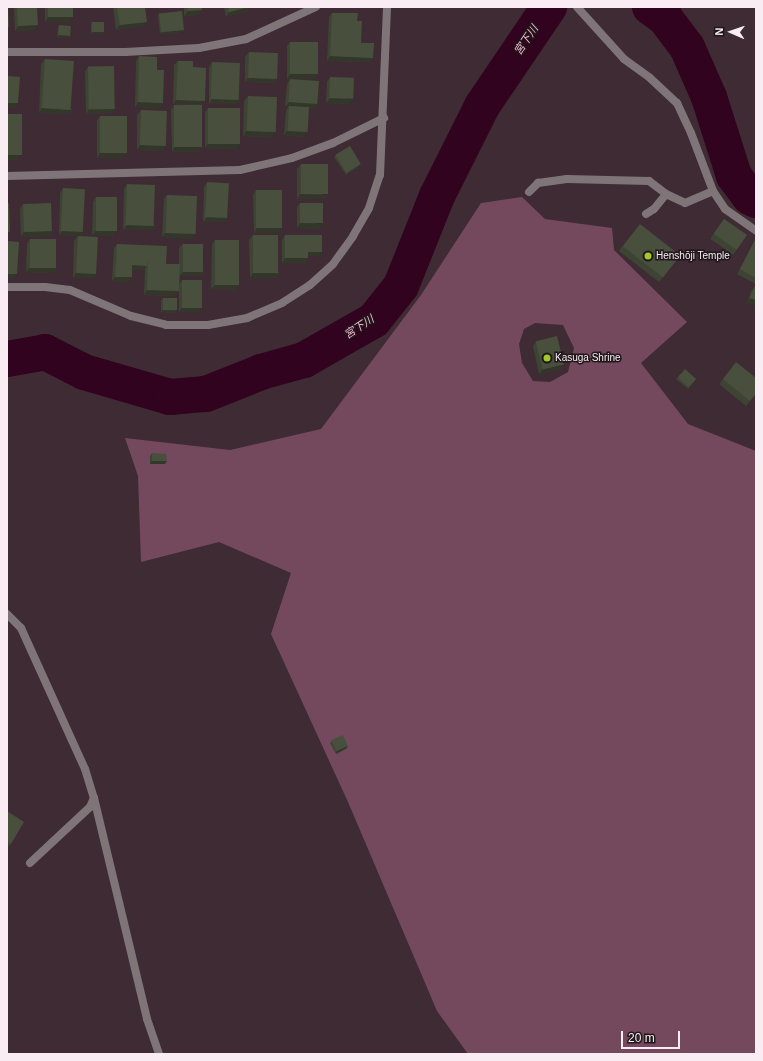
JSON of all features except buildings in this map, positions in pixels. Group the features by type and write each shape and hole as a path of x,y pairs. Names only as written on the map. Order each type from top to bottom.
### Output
{"street":[{"path":"7,52 125,52 199,48 246,39 316,7"},
{"path":"7,287 45,287 70,290 131,316 166,325 208,325 247,318 282,303 310,285 333,264 353,236 369,208 380,175 384,118 387,7"},
{"path":"577,7 624,59 650,78 677,104 691,133 713,191 725,209 756,231"},
{"path":"7,176 240,170 292,158 333,143 384,118"},
{"path":"529,192 542,182 575,179 649,181 666,194 684,203 713,191"},
{"path":"646,214 654,209 666,194"},
{"path":"7,614 21,628 85,769 94,798 147,1019 159,1054"},
{"path":"30,863 90,807 94,798"}],"shaded area":[{"path":"522,197 545,219 612,228 614,250 687,322 641,363 688,424 756,451 756,1054 468,1054 437,1011 348,802 271,634 291,573 219,542 141,562 138,476 125,438 230,450 321,429 421,295 481,203","holes":["535,323 563,325 574,348 568,372 550,382 533,381 522,363 519,344 524,329"]}],"waterway":[{"name":"宮下川","path":"7,359 45,352 84,372 170,397 206,394 261,372 304,360 374,320 401,286 437,196 482,106 549,7"},
{"name":"宮下川","path":"650,7 665,18 687,47 709,97 734,176 750,197 756,200"}],"place":[{"name":"Henshōji Temple","path":"648,256"},
{"name":"Kasuga Shrine","path":"547,358"}]}
